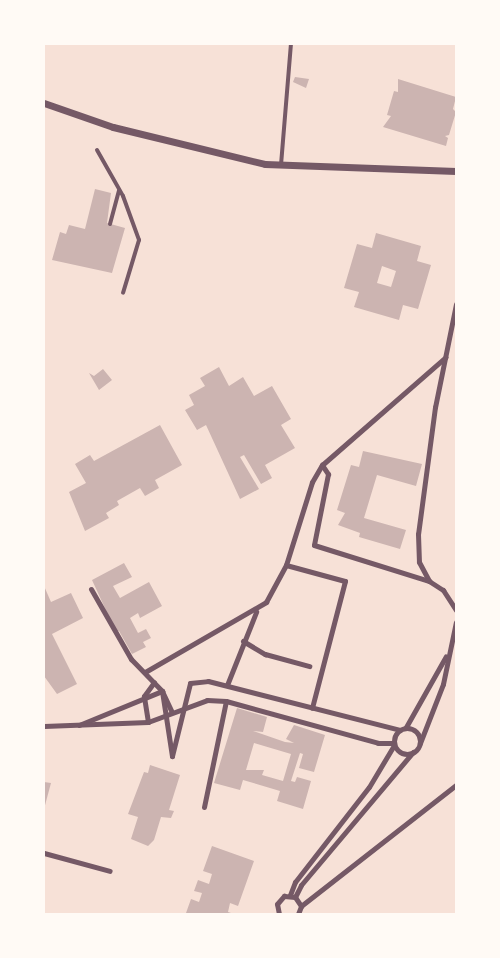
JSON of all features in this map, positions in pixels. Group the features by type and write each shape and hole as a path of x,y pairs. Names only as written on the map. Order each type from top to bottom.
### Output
{"street":[{"path":"281,165 291,44"},
{"path":"44,103 163,141 281,165 456,171"},
{"path":"97,150 119,189 139,240 123,292"},
{"path":"110,224 119,189"},
{"path":"429,581 419,562 418,534 432,428 456,304"},
{"path":"227,685 257,611 273,592 286,565 312,482 322,465 446,357"},
{"path":"322,465 328,474 314,545 429,581 443,590 456,610"},
{"path":"286,565 345,581 312,708"},
{"path":"91,589 131,659 162,691 172,712"},
{"path":"145,672 257,611"},
{"path":"279,915 278,900 293,896 420,743 443,684 456,622"},
{"path":"243,641 266,654 309,666"},
{"path":"301,906 293,896 295,882 369,787 448,652"},
{"path":"148,722 144,696 154,682"},
{"path":"162,691 172,756 190,683 227,685 312,708 403,728 416,732 420,743"},
{"path":"79,725 144,696 162,691"},
{"path":"44,726 148,722 207,700 226,701 378,743 394,744 402,753 413,752"},
{"path":"204,807 226,701"},
{"path":"298,915 301,906 456,785"},
{"path":"44,853 110,872"}],"building":[{"path":"295,77 309,79 306,88 293,82"},
{"path":"398,79 456,97 453,109 456,112 449,135 445,136 448,138 446,146 383,127 391,116 387,115 394,91 398,92"},
{"path":"95,189 111,193 107,223 125,228 112,273 52,260 60,232 66,234 69,225 85,229"},
{"path":"376,233 421,246 417,261 431,265 418,309 403,305 399,320 354,307 359,292 344,288 357,244 372,248","holes":["382,266 396,271 391,287 377,283"]},
{"path":"219,367 229,386 243,377 254,396 272,386 291,419 281,425 295,448 265,465 272,478 261,484 244,455 240,457 259,489 240,499 206,425 197,430 185,410 194,405 189,395 205,386 200,378"},
{"path":"103,369 112,380 99,390 89,373 94,376"},
{"path":"160,425 182,465 155,480 159,488 145,496 140,488 117,501 119,505 106,513 109,518 85,531 69,492 86,483 75,464 90,455 94,461"},
{"path":"363,451 422,464 416,486 377,475 364,518 406,530 400,549 359,537 360,533 338,525 345,513 337,510 351,465 359,467"},
{"path":"124,563 132,577 113,586 120,598 149,582 162,606 140,618 138,613 130,618 138,633 146,629 151,638 143,642 146,647 132,654 119,631 116,632 92,580"},
{"path":"44,586 51,602 71,593 83,618 52,634 77,684 57,694 44,676"},
{"path":"237,708 267,717 263,732 253,731 285,742 294,743 286,739 294,725 325,735 314,772 299,768 303,754 300,753 291,781 295,782 297,777 311,781 303,809 277,801 280,791 243,780 240,790 214,783","holes":["254,743 291,754 283,781 262,775 264,770 246,770"]},
{"path":"150,765 180,775 169,810 174,811 171,818 161,817 154,840 148,846 131,839 138,817 128,814 144,772 148,773"},
{"path":"44,782 51,783 44,809"},
{"path":"212,846 254,861 238,906 230,903 228,912 234,914 186,913 191,899 199,902 202,893 194,891 198,880 209,884 212,874 203,871"}]}
